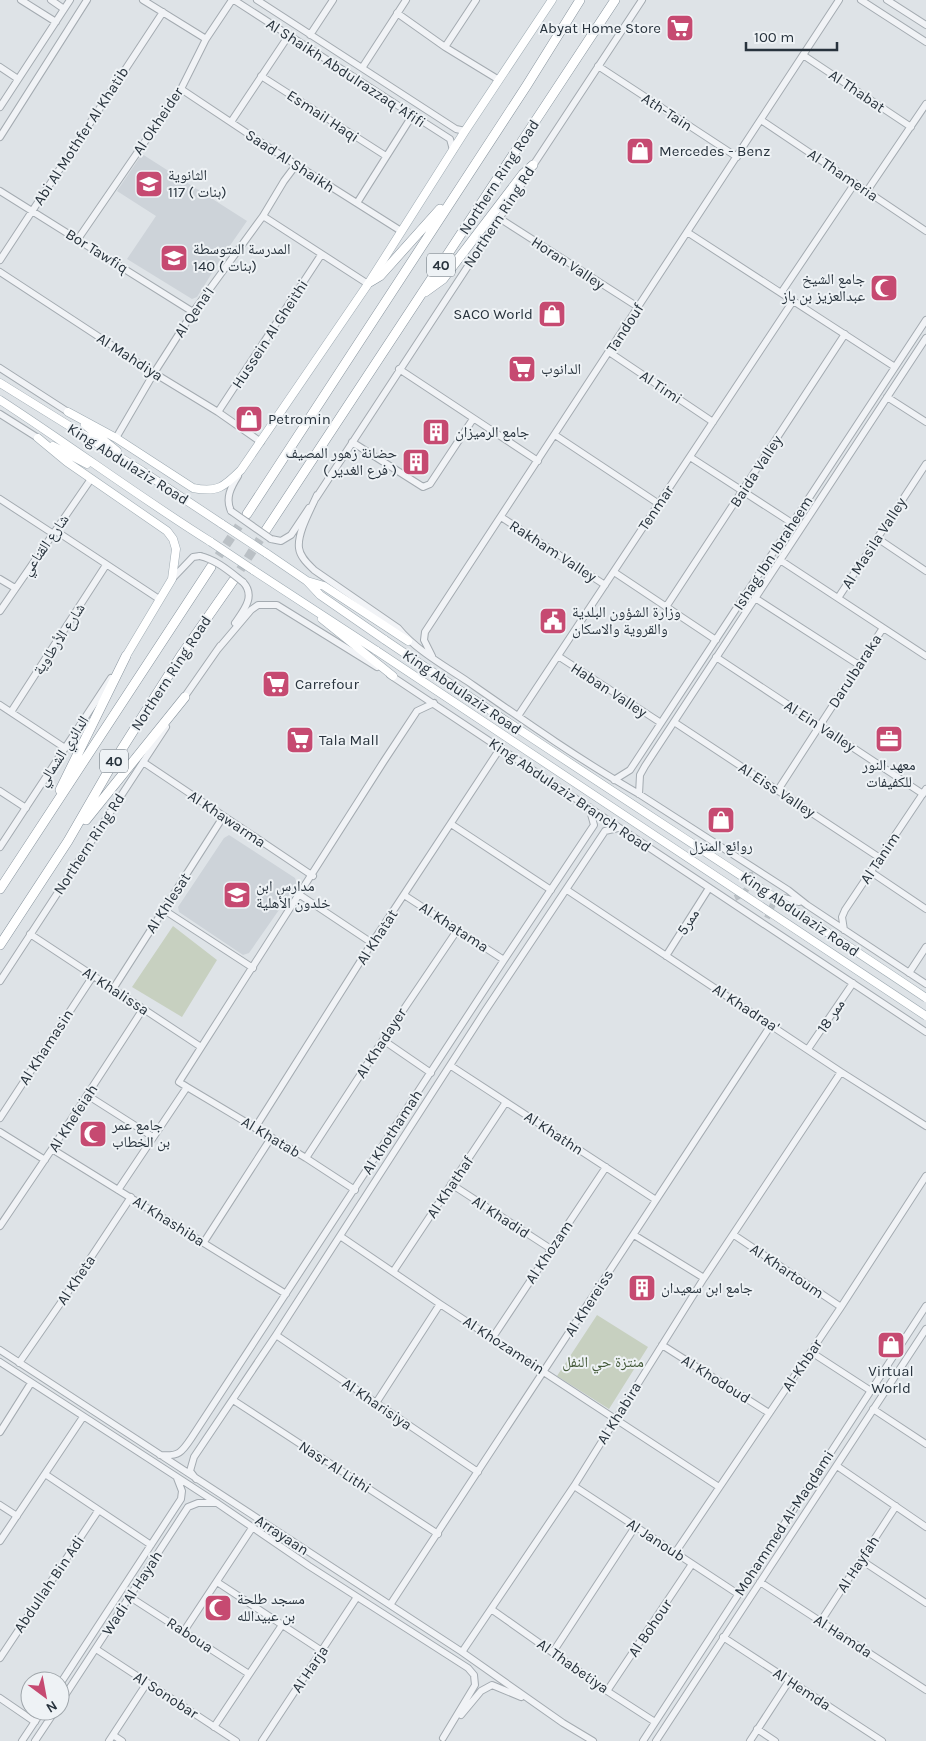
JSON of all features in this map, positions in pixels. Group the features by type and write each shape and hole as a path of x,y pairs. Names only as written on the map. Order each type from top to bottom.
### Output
{"highway":[{"name":"Northern Ring Road","path":"246,514 580,0"},
{"name":"Northern Ring Road","path":"266,530 615,0"},
{"path":"421,295 443,279 523,174 533,165"},
{"path":"369,283 380,276 453,197"},
{"name":"Northern Ring Road","path":"0,889 212,567"},
{"name":"Northern Ring Road","path":"0,945 68,841 113,763 182,654 233,581"},
{"path":"42,826 126,656"},
{"path":"68,841 185,697"}],"main road":[{"path":"68,412 116,438 193,488 205,490 221,487 241,470 369,283 465,131 552,0"},
{"name":"King Abdulaziz Road","path":"0,384 142,471 266,553 307,581 320,595 385,640 525,734 778,898 926,998"},
{"name":"King Abdulaziz Road","path":"0,400 113,477 926,1016"},
{"path":"68,412 142,471"},
{"path":"38,438 113,477"},
{"path":"38,438 67,462 167,530 173,539 176,548 172,579 126,656"},
{"path":"307,581 324,586 408,641"},
{"path":"293,596 393,676"}],"street":[{"path":"21,0 56,22"},
{"path":"51,0 64,9"},
{"path":"0,107 70,0"},
{"path":"0,137 87,0"},
{"path":"143,0 206,39"},
{"name":"Al Shaikh Abdulrazzaq 'Afifi","path":"233,0 450,139"},
{"name":"Al Okheider","path":"78,239 181,89 206,39 233,0"},
{"name":"Al Shaikh Abdulrazzaq 'Afifi","path":"257,0 456,129 465,131"},
{"path":"310,35 333,0"},
{"path":"362,68 406,0"},
{"path":"445,47 476,0"},
{"name":"Northern Ring Rd","path":"241,470 231,488 228,500 231,511 271,539 281,541 291,535 642,0"},
{"name":"Tandouf","path":"434,658 424,640 425,632 839,0"},
{"path":"861,0 926,42"},
{"path":"887,0 926,25"},
{"name":"Abi Al Mothfer Al Khatib","path":"0,260 163,12"},
{"path":"397,13 445,47 499,80"},
{"path":"231,122 289,35"},
{"path":"40,47 52,55"},
{"path":"35,55 47,63"},
{"name":"Al Thabat","path":"803,55 910,127"},
{"name":"Ath-Tain","path":"598,66 736,157"},
{"path":"0,67 18,78"},
{"name":"Esmail Haqi","path":"261,76 386,156"},
{"name":"Saad Al Shaikh","path":"181,89 401,232"},
{"path":"867,191 926,104"},
{"path":"357,203 412,116"},
{"name":"Al Thameria","path":"761,120 926,231"},
{"path":"453,150 450,139 456,129"},
{"name":"Al Qena'I","path":"116,438 154,372 194,312 263,216 296,165"},
{"path":"781,293 855,183"},
{"name":"Bor Tawfiq","path":"0,191 194,312"},
{"path":"263,216 321,255 369,283"},
{"name":"Horan Valley","path":"499,218 638,308"},
{"path":"687,232 895,367"},
{"name":"Hussein Al Gheithi","path":"218,412 321,255"},
{"name":"Al Mahdiya","path":"0,272 218,412 261,442"},
{"name":"Tenmar","path":"518,716 793,301"},
{"name":"Ishag Ibn Ibraheem","path":"614,780 630,770 926,320"},
{"name":"Baida Valley","path":"666,607 845,334"},
{"name":"Ishag Ibn Ibraheem","path":"639,794 640,775 645,766 926,338"},
{"name":"Al Timi","path":"609,352 713,422"},
{"path":"0,368 68,412"},
{"path":"400,369 538,461"},
{"path":"887,397 926,422"},
{"path":"0,414 38,438"},
{"path":"352,442 423,487 430,484 473,419"},
{"path":"855,428 863,433"},
{"path":"555,435 659,504"},
{"path":"690,457 792,523"},
{"name":"Al Masila Valley","path":"838,598 926,464"},
{"name":"شارع القناعي","path":"0,611 91,479"},
{"path":"317,495 300,539 299,548 306,562 314,570 398,628 408,641 518,716 614,780 639,794 788,890 807,905 926,984"},
{"path":"0,499 160,599"},
{"name":"Rakham Valley","path":"501,517 605,585"},
{"path":"877,538 926,570"},
{"name":"Northern Ring Rd","path":"0,981 245,608 250,593 243,582 209,558 200,556 193,557 172,579"},
{"path":"780,560 926,656"},
{"name":"شارع الأرطاوية","path":"12,712 106,565"},
{"path":"614,572 716,640"},
{"path":"0,579 15,588"},
{"path":"755,598 859,665"},
{"name":"King Abdulaziz Branch Road","path":"218,648 250,610 258,605 277,605 393,676 501,747 618,828 926,1032"},
{"name":"Darulbaraka","path":"778,790 883,628"},
{"name":"الدائري الشمالي","path":"0,847 126,656"},
{"name":"Haban Valley","path":"558,656 660,724"},
{"name":"Al Ein Valley","path":"716,657 820,726 925,791"},
{"path":"118,1190 187,1087 179,1082 417,712 434,703"},
{"path":"0,705 65,748"},
{"name":"Al Eiss Valley","path":"674,722 880,858"},
{"name":"Al Khatat","path":"255,1128 372,943 501,747"},
{"path":"636,761 635,768 637,771 640,771 645,766"},
{"name":"Al Khawarma","path":"143,762 312,876"},
{"path":"0,791 26,808"},
{"name":"Al Tanim","path":"844,930 842,917 925,791"},
{"path":"589,807 594,825 590,831 600,837 605,831 618,828"},
{"name":"Al Khlesat","path":"113,989 223,817"},
{"path":"451,824 551,890"},
{"name":"Al Khothamah","path":"160,1455 172,1456 179,1454 192,1437 590,831"},
{"name":"Al Khothamah","path":"196,1479 190,1471 192,1463 600,837"},
{"path":"745,863 750,872"},
{"path":"871,872 926,909"},
{"name":"ممر5","path":"666,956 710,888"},
{"name":"Al Khadraa'","path":"567,890 841,1072 926,1126"},
{"path":"718,894 729,898 736,898"},
{"path":"300,895 372,943"},
{"name":"Al Khatama","path":"404,895 504,960"},
{"path":"784,898 807,905"},
{"path":"164,910 253,968"},
{"path":"766,918 775,932"},
{"name":"Al Khadayer","path":"306,1158 458,929"},
{"name":"Al Khalissa","path":"30,934 201,1047"},
{"path":"909,973 926,947"},
{"name":"Al Khamasin","path":"0,1118 93,976"},
{"name":"ممر 18","path":"808,1049 853,984"},
{"name":"Al Khefeiah","path":"0,1226 52,1150 143,1008"},
{"name":"Al Khereiss","path":"390,1606 771,1025"},
{"path":"383,1040 431,1073"},
{"name":"Al Khathn","path":"451,1066 656,1200"},
{"name":"Al Khabira","path":"462,1652 574,1486 704,1278 841,1072"},
{"name":"Al Khatab","path":"187,1087 306,1158 355,1190"},
{"path":"87,1095 153,1138"},
{"name":"Al Khathaf","path":"393,1272 506,1102"},
{"path":"0,1132 45,1160"},
{"path":"392,1133 402,1140"},
{"path":"204,1242 271,1138"},
{"name":"Al Khashiba","path":"52,1150 286,1294"},
{"name":"Al Khozam","path":"493,1337 606,1167"},
{"name":"Al-Khbar","path":"675,1553 841,1307 926,1176"},
{"name":"Al Khadid","path":"451,1184 551,1249"},
{"name":"Al Kheta","path":"19,1363 131,1197"},
{"path":"634,1235 704,1278"},
{"name":"Al Khartoum","path":"734,1235 841,1307"},
{"name":"Al Khozamein","path":"340,1236 719,1487"},
{"path":"376,1403 440,1304"},
{"name":"Mohammed Al-Maqdami","path":"643,1741 926,1306"},
{"name":"Mohammed Al-Maqdami","path":"656,1741 698,1674 926,1329"},
{"name":"Al Kharisiya","path":"276,1335 478,1472"},
{"name":"Al Khodoud","path":"662,1345 769,1413"},
{"name":"Arrayaan","path":"0,1350 462,1652 563,1723"},
{"path":"811,1352 871,1391"},
{"name":"Arrayaan","path":"0,1362 217,1503 309,1566 468,1668 474,1675 475,1685 442,1740"},
{"path":"0,1432 31,1383"},
{"name":"Nasr Al Lithi","path":"233,1400 438,1534"},
{"path":"873,1409 926,1444"},
{"path":"855,1416 865,1422"},
{"path":"0,1541 83,1417"},
{"path":"192,1437 204,1444"},
{"path":"837,1466 926,1527"},
{"path":"45,1474 151,1545"},
{"name":"Wadi Al Hayah","path":"69,1671 181,1499 182,1491 177,1477"},
{"name":"Al Janoub","path":"574,1486 738,1594"},
{"name":"Wadi Al Hayah","path":"70,1688 188,1508 198,1503 217,1503"},
{"path":"0,1505 17,1516"},
{"name":"Al Hayfah","path":"821,1621 896,1506"},
{"name":"Abdullah Bin Adi","path":"0,1658 98,1511"},
{"path":"170,1517 178,1522"},
{"path":"553,1652 635,1527"},
{"path":"184,1631 252,1528"},
{"path":"309,1566 315,1557"},
{"path":"861,1560 926,1603"},
{"name":"Al Bohour","path":"607,1691 692,1564"},
{"path":"217,1582 322,1651"},
{"name":"Al Hamda","path":"760,1582 926,1690"},
{"name":"Raboua","path":"130,1597 249,1674"},
{"name":"Al Harja","path":"262,1741 357,1597"},
{"name":"Al Thabetiya","path":"491,1610 655,1722"},
{"path":"214,1727 282,1625"},
{"name":"Al Hemda","path":"723,1637 882,1741"},
{"name":"Al Sonobar","path":"96,1649 236,1741"},
{"path":"690,1669 698,1674"},
{"path":"750,1741 789,1680"},
{"path":"122,1741 111,1738 147,1682"},
{"path":"442,1740 480,1691 492,1685 532,1702"},
{"path":"0,1698 35,1722 22,1741"},
{"path":"35,1741 48,1721"},
{"path":"563,1723 584,1741"},
{"path":"563,1723 593,1741"},
{"path":"757,1729 775,1741"}],"shaded area":[{"path":"142,154 247,221 197,297 192,299 127,259 156,216 117,191"},
{"name":"مدارس ابن خلدون الأهلية","path":"229,835 295,878 297,884 249,953 243,955 179,912 178,907 224,838"}],"green space":[{"path":"173,926 217,960 182,1017 132,987"},
{"name":"منتزة حي النفل","path":"597,1315 648,1347 609,1409 557,1376"}],"tunnel":[{"path":"211,567 247,514"},
{"path":"233,581 266,530"},
{"path":"735,898 747,888 750,881 750,872"},
{"path":"767,918 773,904 781,899"}],"place":[{"name":"Abyat Home Store","path":"680,28"},
{"name":"Mercedes - Benz","path":"640,151"},
{"name":"الثانوية 117 ( بنات)","path":"149,184"},
{"name":"المدرسة المتوسطة 140 ( بنات)","path":"174,258"},
{"name":"جامع الشيخ عبدالعزيز بن باز","path":"884,288"},
{"name":"SACO World","path":"552,314"},
{"name":"الدانوب","path":"522,369"},
{"name":"Petromin","path":"249,419"},
{"name":"جامع الرميزان","path":"436,432"},
{"name":"حضانة زهور المصيف ( فرع الغدير )","path":"416,462"},
{"name":"وزارة الشؤون البلدية والقروية والاسكان","path":"553,621"},
{"name":"Carrefour","path":"276,684"},
{"name":"معهد النور للكفيفات","path":"889,739"},
{"name":"Tala Mall","path":"300,740"},
{"name":"روائع المنزل","path":"721,820"},
{"name":"مدارس ابن خلدون الأهلية","path":"237,895"},
{"name":"جامع عمر بن الخطاب","path":"93,1134"},
{"name":"جامع ابن سعيدان","path":"642,1288"},
{"name":"Virtual World","path":"891,1345"},
{"name":"مسجد طلحة بن عبيدالله","path":"218,1608"}]}
